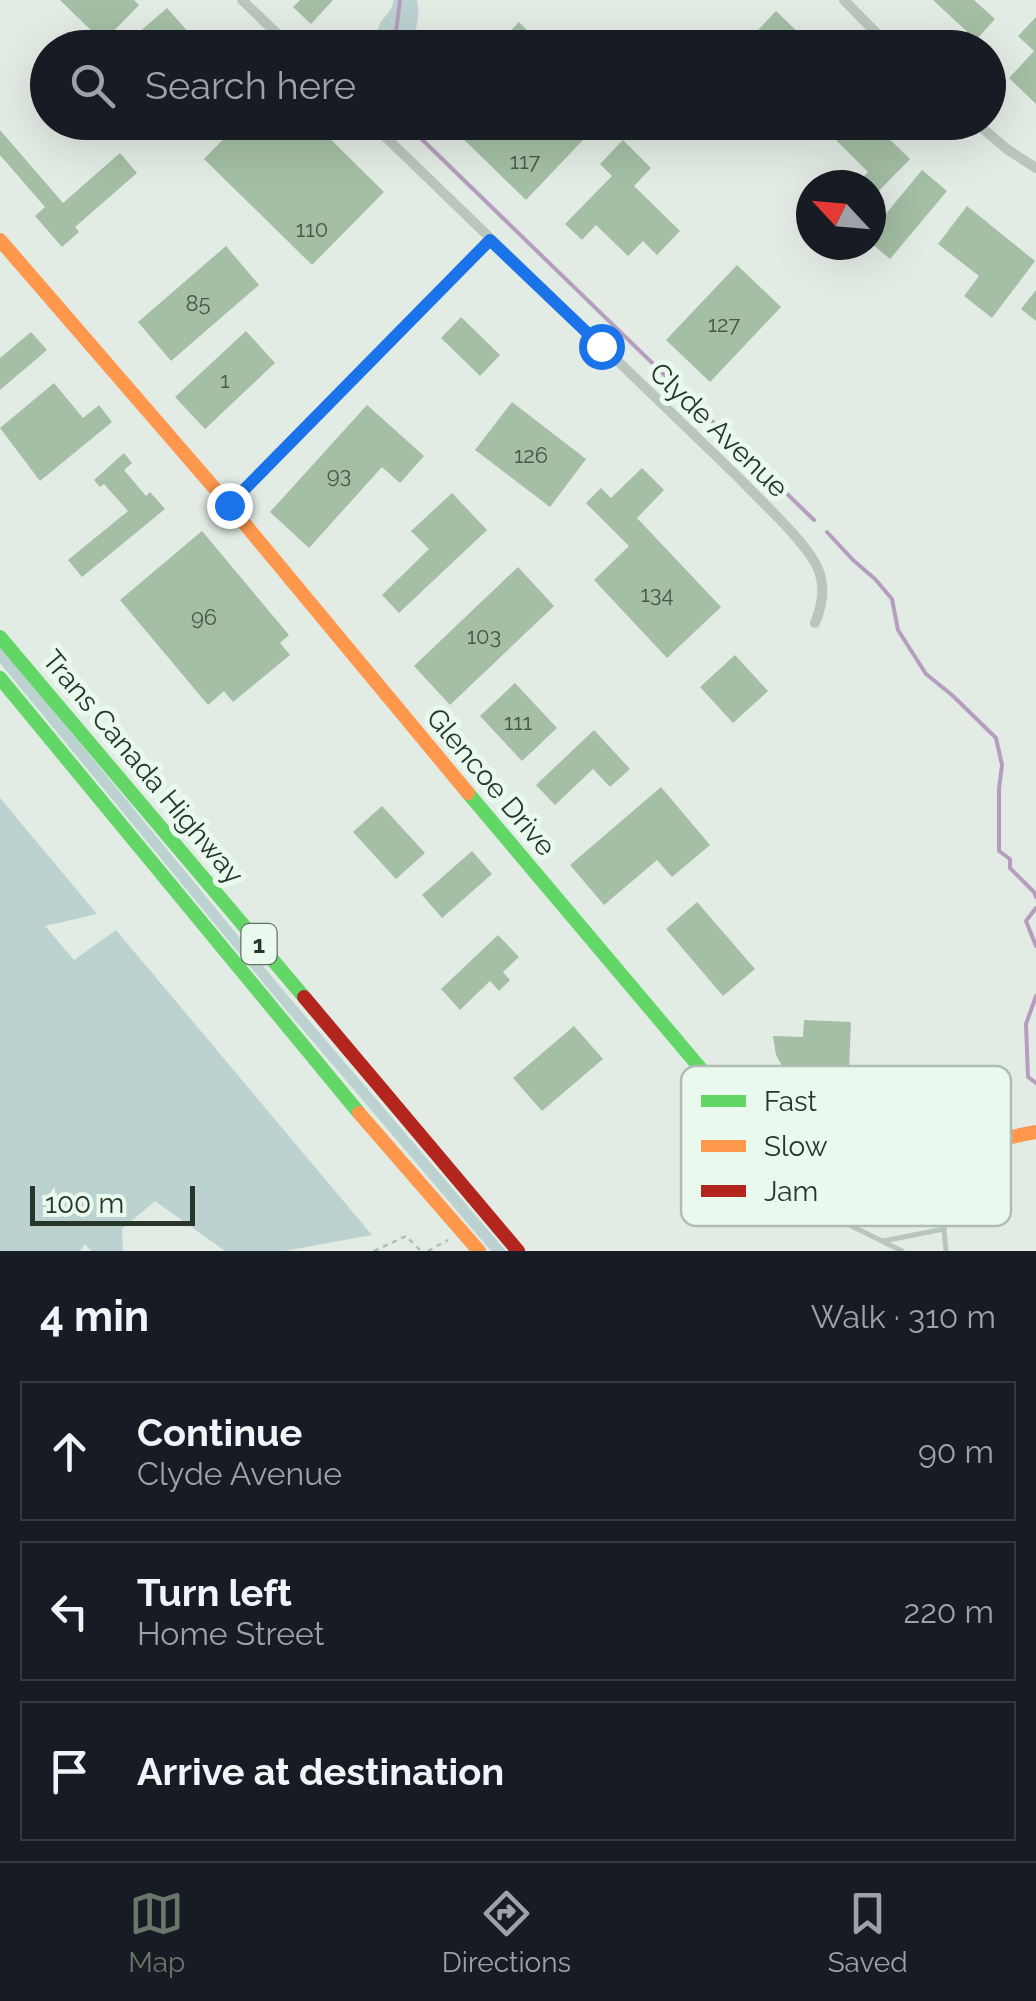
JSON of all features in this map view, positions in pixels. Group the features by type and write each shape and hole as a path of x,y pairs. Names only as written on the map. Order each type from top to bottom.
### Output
{"main road":[{"name":"Glencoe Drive","path":"0,240 229,505 697,1066"},
{"name":"Trans Canada Highway","path":"0,637 518,1251"},
{"name":"Trans Canada Highway","path":"0,678 340,1090 479,1251"},
{"path":"340,1090 349,1110 466,1251"},
{"name":"Glencoe Drive","path":"1011,1137 1036,1132"}],"street":[{"path":"242,0 273,30"},
{"path":"844,0 873,30"},
{"name":"Clyde Avenue","path":"388,140 740,479 805,550 818,567 822,583 815,623"},
{"path":"996,140 1036,168"},
{"path":"229,505 490,240"}],"lane":[{"path":"848,1226 902,1251"},
{"path":"944,1226 946,1251"},
{"path":"881,1241 944,1229"}],"path":[{"path":"374,1251 406,1236 420,1251"},
{"path":"428,1251 454,1237"}],"shaded area":[{"path":"394,0 417,0 416,30 378,30"},
{"path":"0,646 277,983 506,1251 491,1251 270,991 0,663"},
{"path":"0,798 97,914 45,926 74,960 116,930 372,1235 284,1251 225,1251 155,1201 122,1229 123,1251 91,1251 85,1244 80,1251 0,1251"}],"building":[{"path":"60,0 134,0 139,5 115,30 91,30"},
{"path":"300,0 333,0 311,24 293,7"},
{"path":"933,0 974,0 995,19 985,30 965,30"},
{"path":"167,8 187,30 142,30"},
{"path":"776,11 796,30 758,30"},
{"path":"1036,17 1036,104 1009,78 1034,51 1018,36"},
{"path":"519,22 527,30 511,30"},
{"path":"0,130 63,203 120,153 137,173 75,227 79,232 62,247 35,216 45,207 0,155"},
{"path":"222,140 331,140 384,192 312,265 204,159"},
{"path":"464,140 583,140 526,200"},
{"path":"623,140 651,168 634,186 680,231 657,255 643,241 628,256 596,225 582,240 565,224 612,176 600,164"},
{"path":"836,140 890,140 910,159 886,184 886,170 866,170"},
{"path":"922,170 947,191 890,259 886,256 886,214"},
{"path":"967,206 1035,261 992,318 964,296 979,276 938,244"},
{"path":"226,246 259,285 171,361 138,322"},
{"path":"737,265 781,307 710,382 666,340"},
{"path":"1036,290 1036,321 1021,309"},
{"path":"461,317 500,355 480,376 441,338"},
{"path":"246,331 275,363 205,429 175,397"},
{"path":"31,332 47,350 0,390 0,358"},
{"path":"54,383 83,418 99,405 112,422 40,481 0,428"},
{"path":"512,402 586,459 550,507 475,450"},
{"path":"367,405 424,456 400,483 382,467 309,548 270,512"},
{"path":"124,453 132,463 124,470 146,496 150,492 165,509 82,577 68,560 128,511 104,484 100,487 94,480"},
{"path":"642,468 664,490 637,518 721,607 667,658 594,580 629,546 586,503 601,488 611,498"},
{"path":"452,493 487,530 399,613 382,595 429,549 411,531"},
{"path":"202,531 289,635 280,643 290,655 233,702 224,691 208,705 120,600"},
{"path":"518,567 554,606 450,705 414,666"},
{"path":"735,655 768,691 733,723 700,687"},
{"path":"515,683 557,728 522,761 480,716"},
{"path":"594,730 630,769 610,787 593,769 555,805 536,785"},
{"path":"661,787 710,845 672,877 657,860 604,905 570,865"},
{"path":"382,806 425,853 396,879 353,832"},
{"path":"472,851 492,874 442,918 422,895"},
{"path":"697,902 755,969 723,996 666,929"},
{"path":"498,935 519,957 503,972 510,980 499,991 490,981 460,1010 441,989"},
{"path":"804,1020 851,1022 849,1066 782,1066 773,1036 803,1037"},
{"path":"574,1026 603,1059 542,1111 513,1078"}],"waterway":[{"path":"396,30 400,0"},
{"path":"423,140 814,520"},
{"path":"827,532 892,599 898,630 926,674 996,738 1002,765 999,851 1010,859 1010,868 1036,897"},
{"path":"1036,908 1026,921 1036,946"},
{"path":"1036,996 1026,1024 1028,1077 1036,1083"}],"traffic: fast":[{"path":"0,637 304,997"},
{"path":"0,678 359,1113"},
{"path":"468,793 698,1066"}],"traffic: slow":[{"path":"0,240 229,505 468,793"},
{"path":"359,1113 479,1251"},
{"path":"1011,1137 1036,1132"}],"traffic: jam":[{"path":"304,997 518,1251"}],"route":[{"path":"229,505 490,240 601,346"}]}
